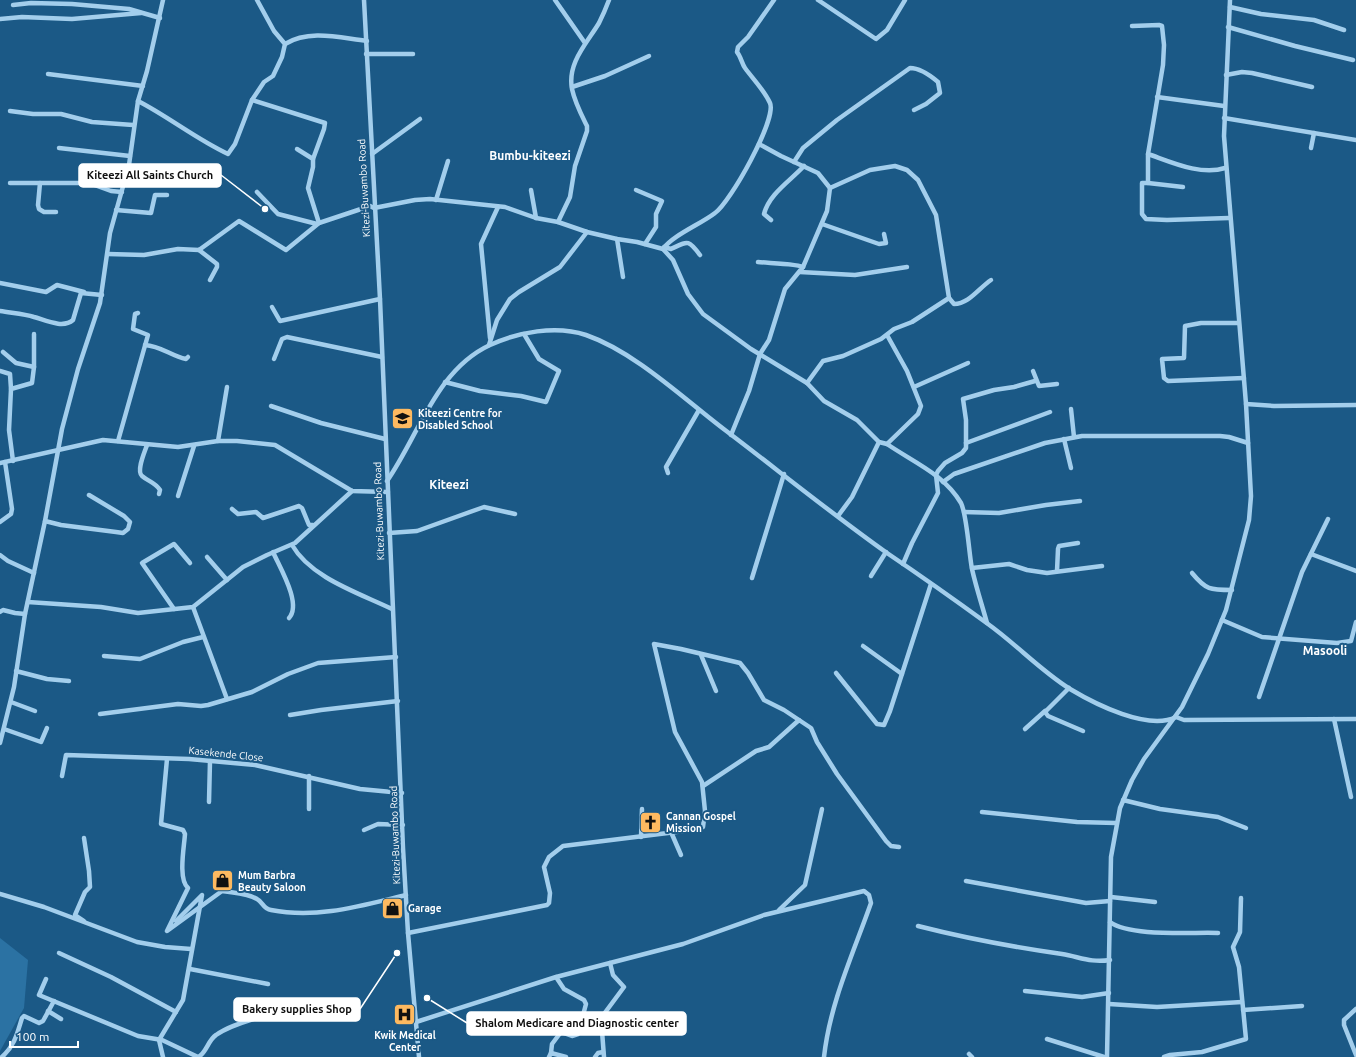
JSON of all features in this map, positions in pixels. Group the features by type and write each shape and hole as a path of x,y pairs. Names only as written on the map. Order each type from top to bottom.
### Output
{"street":[{"path":"0,743 11,702 25,614 45,521 57,451 70,398 102,295 110,233 122,192 130,156 133,125 138,101 160,18 163,0"},
{"path":"257,0 274,31 286,44"},
{"name":"Kitezi-Buwambo Road","path":"364,0 380,299 392,609 396,657 406,895 419,1057"},
{"path":"555,0 585,43"},
{"path":"558,222 570,197 575,166 588,131 575,100 572,87 574,66 585,43 599,22 609,0"},
{"path":"664,248 720,210 750,164 759,144 769,114 770,104 758,85 744,68 742,60 737,52 738,47 748,37 774,0"},
{"path":"818,0 876,39 887,30 905,0"},
{"path":"1047,1039 1105,1057 1109,1004 1111,857 1116,823 1123,800 1144,759 1176,718 1222,620 1232,590 1249,520 1251,496 1246,404 1229,218 1224,118 1230,0"},
{"path":"13,5 32,3 72,4 129,9 160,18"},
{"path":"1230,7 1261,14 1314,20 1344,30"},
{"path":"0,19 22,17 72,20 147,13"},
{"path":"1132,26 1162,26 1164,56 1148,154 1148,183"},
{"path":"1228,27 1295,46 1353,60"},
{"path":"138,101 155,110 199,139 228,154 235,144 252,100 264,82 273,76 286,44 300,36 311,35 367,41"},
{"path":"366,54 414,54"},
{"path":"572,87 605,76 649,56"},
{"path":"794,162 804,148 837,120 910,68 914,68 931,76 938,82 940,93 914,110"},
{"path":"1226,75 1242,72 1252,73 1312,87"},
{"path":"48,74 143,86"},
{"path":"1157,97 1224,106"},
{"path":"252,100 325,122 313,159 313,167 308,184 308,192 318,224"},
{"path":"10,111 33,114 61,114 92,122 133,125"},
{"path":"1224,118 1356,140"},
{"path":"372,154 420,119"},
{"path":"1311,148 1314,133"},
{"path":"731,435 749,391 760,354 769,340 785,289 803,267 822,224 827,211 830,188 822,177 804,166 759,144"},
{"path":"59,148 130,156"},
{"path":"297,149 313,159"},
{"path":"1148,154 1197,169 1217,171 1226,168"},
{"path":"436,200 448,161"},
{"path":"771,220 764,214 767,204 772,197 804,166"},
{"path":"830,188 870,170 895,166 907,170 918,180 936,215 949,298 954,304 959,303 975,295 991,280"},
{"path":"10,183 89,183 111,191 122,192"},
{"path":"40,183 39,209 44,212 56,212"},
{"path":"1183,187 1142,183 1142,214 1146,219 1167,220 1229,218"},
{"path":"531,190 536,218"},
{"path":"636,190 662,201 656,214 656,227 644,244"},
{"path":"257,192 278,214 318,224"},
{"path":"116,210 151,213 155,195 167,195"},
{"path":"198,250 239,220 280,248 286,250 318,224 367,206 374,208 415,200 436,200 498,206 536,218 558,222 587,232 664,248 671,249 682,243 688,242 700,255"},
{"path":"490,343 480,244 498,206"},
{"path":"822,224 878,244 886,243 884,234"},
{"path":"490,343 497,320 510,299 519,292 560,268 587,232"},
{"path":"617,239 623,277"},
{"path":"664,248 673,260 688,294 699,309 714,323 807,383 824,401 857,420 879,442 887,444 936,475 960,502 964,512 972,568 987,623"},
{"path":"108,254 144,255 178,249 198,250 217,264 217,267 210,280"},
{"path":"758,262 781,265 799,264 803,267"},
{"path":"800,272 854,275 907,267"},
{"path":"0,283 46,292 57,285 102,295"},
{"path":"0,311 34,317 45,322 70,323 73,320 81,293 85,292"},
{"path":"807,383 822,361 844,356 887,335 892,329 912,322 949,298"},
{"path":"272,307 280,322 380,299"},
{"path":"118,441 147,333 132,327 135,314 138,313"},
{"path":"1238,323 1200,323 1185,326 1184,358 1162,359 1164,378 1168,381 1244,378"},
{"path":"387,481 398,465 445,382 460,365 490,343 524,334 550,330 570,331 584,334 601,341 648,370 731,435 886,552 987,623 1069,688 1101,705 1140,719 1168,722 1176,718 1184,720 1356,719"},
{"path":"11,389 17,386 31,385 34,367 34,334"},
{"path":"445,382 546,402 558,371 539,359 524,334"},
{"path":"887,335 914,387 921,406 920,410 887,444"},
{"path":"274,359 282,339 286,337 382,357"},
{"path":"145,345 164,349 175,357 186,359 188,357"},
{"path":"3,352 16,363 34,367"},
{"path":"914,387 968,363"},
{"path":"0,371 10,374 11,389 9,430 13,461"},
{"path":"1033,372 1035,381 1041,387 1057,384"},
{"path":"903,564 912,543 938,493 936,475 945,463 964,451 966,443 966,420 963,399 994,390 1014,387 1035,381"},
{"path":"218,441 227,387"},
{"path":"1246,404 1274,406 1356,405"},
{"path":"271,406 321,423 385,438"},
{"path":"1071,409 1074,437"},
{"path":"668,473 666,467 699,410"},
{"path":"966,443 1050,412"},
{"path":"942,482 961,471 1044,443 1074,437 1220,436 1229,437 1248,444"},
{"path":"1064,439 1071,468"},
{"path":"0,522 11,514 12,509 3,462 13,461 96,441 118,441 178,447 194,446 218,441 275,445 352,491 388,492"},
{"path":"838,516 852,497 879,442"},
{"path":"147,445 140,471 141,475 156,485 160,490 159,494"},
{"path":"178,496 194,446"},
{"path":"752,578 784,474"},
{"path":"28,602 102,607 138,613 193,606 243,567 273,552 292,545 352,491"},
{"path":"45,521 61,525 116,532 123,532 128,529 130,522 124,516 89,495"},
{"path":"964,512 999,513 1080,501"},
{"path":"232,509 238,514 256,512 261,518 299,506 302,508 309,524 313,525"},
{"path":"389,533 417,531 484,507 515,514"},
{"path":"1259,697 1278,639 1311,554 1328,519"},
{"path":"1057,571 1059,546 1078,543"},
{"path":"174,609 142,562 174,544 190,562"},
{"path":"292,545 299,556 317,572 392,609"},
{"path":"273,552 290,588 293,610 289,618"},
{"path":"871,576 886,552"},
{"path":"1311,554 1356,571"},
{"path":"0,555 8,561 34,573"},
{"path":"207,557 227,580"},
{"path":"972,568 1009,564 1043,573 1102,566"},
{"path":"1192,573 1204,586 1210,589 1232,590"},
{"path":"836,673 880,726 886,722 931,584"},
{"path":"193,606 203,637 227,699"},
{"path":"0,612 3,610 25,614"},
{"path":"1222,620 1254,635 1278,639 1337,643 1350,641 1356,622"},
{"path":"104,656 140,659 184,642 203,637"},
{"path":"408,933 547,905 549,903 550,892 544,865 546,860 556,849 565,846 692,830 703,827 705,811 703,786 700,777 675,732 654,644 740,663 748,672 764,700 811,728 817,742 837,774 886,841 891,846 899,847"},
{"path":"863,646 902,674"},
{"path":"701,655 716,691"},
{"path":"100,714 178,704 201,706 252,692 288,674 318,663 396,657"},
{"path":"16,672 69,681"},
{"path":"1025,729 1069,688"},
{"path":"290,715 398,701"},
{"path":"11,702 35,711"},
{"path":"1045,711 1048,716 1083,731"},
{"path":"0,716 6,719"},
{"path":"1334,719 1351,797"},
{"path":"703,786 756,751 769,747 799,720"},
{"path":"4,729 42,742 47,728"},
{"name":"Kasekende Close","path":"62,776 66,755 210,761 255,765 309,776 360,789 402,793"},
{"path":"166,931 188,888 184,885 182,875 185,834 183,830 161,824 167,759"},
{"path":"209,802 210,761"},
{"path":"309,776 309,809"},
{"path":"1123,800 1160,809 1218,817 1246,828"},
{"path":"641,837 642,809"},
{"path":"777,911 805,885 822,809"},
{"path":"982,812 1091,823 1116,823"},
{"path":"364,830 378,824 403,825"},
{"path":"671,832 681,855"},
{"path":"84,838 90,887 85,892 75,915 96,928"},
{"path":"966,881 1086,903 1111,899 1156,902"},
{"path":"166,931 222,891 250,896 259,900 264,907 270,910 308,914 337,911 406,895"},
{"path":"416,1022 556,978 683,944 777,911 864,891 871,898 871,903 839,988 826,1039 824,1057"},
{"path":"0,894 148,945 191,949"},
{"path":"163,1057 159,1040 183,1000 190,969 191,949 202,896 166,931"},
{"path":"1164,1057 1170,1055 1203,1055 1245,1041 1246,1037 1239,967 1233,946 1240,932 1241,898"},
{"path":"1110,922 1116,926 1144,932 1218,933"},
{"path":"918,926 951,935 1066,955 1089,961 1096,962 1110,960"},
{"path":"59,953 111,977 176,1012"},
{"path":"595,1057 598,1054 603,1054 601,1018 624,987 613,974 610,963"},
{"path":"190,969 268,984"},
{"path":"556,978 564,989 584,1000 586,1004 578,1034 572,1036 561,1032 552,1044 550,1055 566,1057"},
{"path":"46,979 39,995 138,1036 159,1040 200,1056 212,1038 217,1034 227,1028 263,1016"},
{"path":"1025,991 1082,997 1109,993"},
{"path":"2,1057 10,1049 16,1039 22,1018 24,1016 39,1023 43,1021 54,1001"},
{"path":"1109,1004 1149,1007 1242,1002"},
{"path":"1243,1010 1302,1006"},
{"path":"1356,1009 1344,1020 1344,1025 1356,1055"},
{"path":"48,1011 61,1019"}],"shaded area":[{"path":"0,938 28,960 24,1008 0,1051"}],"place":[{"name":"Kiteezi All Saints Church","path":"265,209"},
{"name":"Kiteezi Centre for Disabled School","path":"402,419"},
{"name":"Cannan Gospel Mission","path":"651,822"},
{"name":"Mum Barbra Beauty Saloon","path":"223,881"},
{"name":"Garage","path":"393,908"},
{"name":"Bakery supplies Shop","path":"397,953"},
{"name":"Shalom Medicare and Diagnostic center","path":"427,998"},
{"name":"Kwik Medical Center","path":"405,1015"}],"district":[{"name":"Bumbu-kiteezi","path":"530,155"},
{"name":"Kiteezi","path":"449,484"},
{"name":"Masooli","path":"1325,650"}]}
